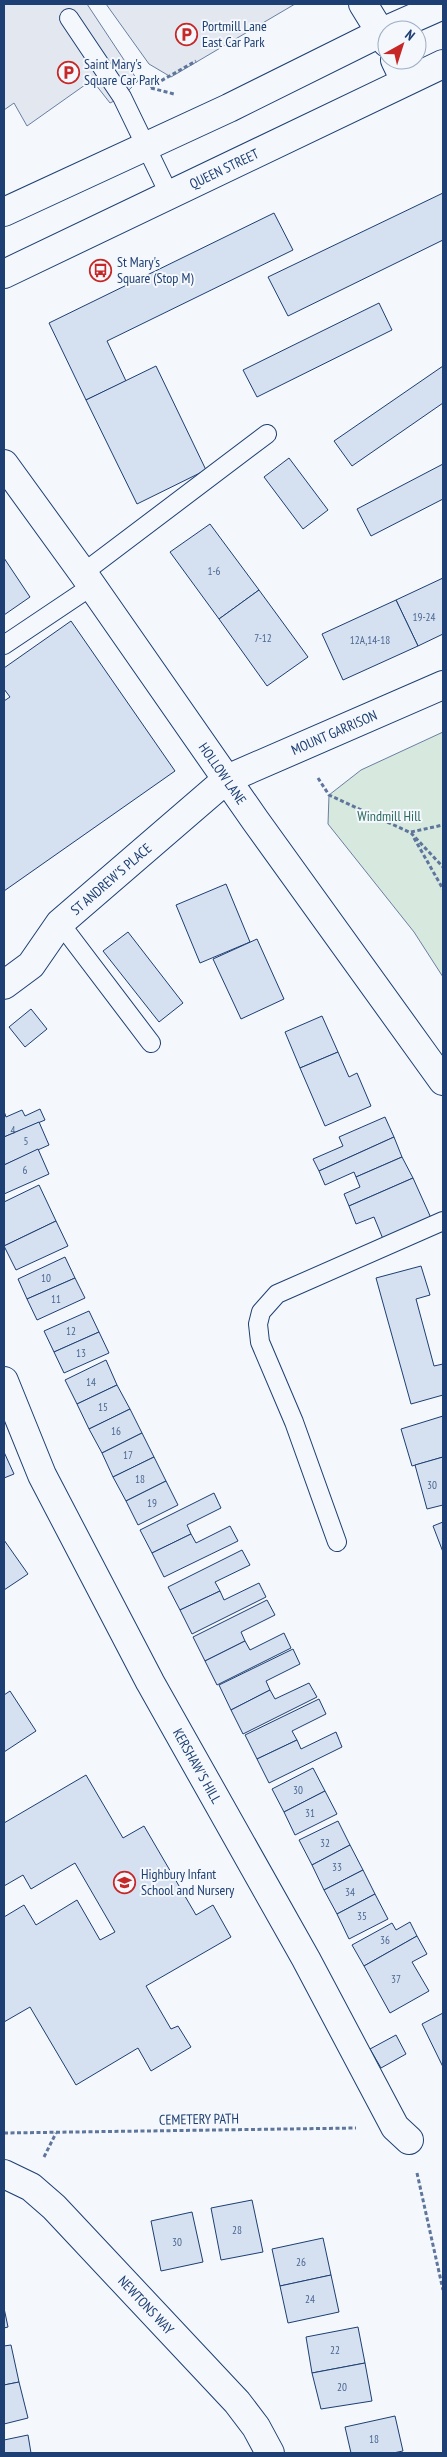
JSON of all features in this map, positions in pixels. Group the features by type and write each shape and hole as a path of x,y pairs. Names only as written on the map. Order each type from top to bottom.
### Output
{"street":[{"path":"363,4 377,27"},
{"path":"416,20 443,5"},
{"path":"4,212 377,41"},
{"name":"QUEEN STREET","path":"4,274 170,196 400,71 443,64"},
{"name":"HOLLOW LANE","path":"4,464 443,1081"},
{"name":"MOUNT GARRISON","path":"227,779 443,685"},
{"name":"ST ANDREW'S PLACE","path":"4,986 31,966 60,923 227,779"},
{"name":"KERSHAW'S HILL","path":"4,1381 42,1475 150,1682 402,2133"},
{"name":"NEWTONS WAY","path":"4,2174 31,2187 54,2207 237,2402 256,2427 270,2453"}],"lane":[{"path":"68,18 122,97 170,196"},
{"path":"4,645 88,580 268,434"},
{"path":"60,923 152,1043"},
{"path":"337,1542 294,1422 260,1342 258,1324 261,1312 277,1294 443,1221"}],"path":[{"path":"150,88 196,61"},
{"path":"146,83 150,88 180,96"},
{"path":"329,795 411,833 443,867"},
{"path":"411,833 443,825"},
{"path":"411,833 443,890"},
{"name":"CEMETERY PATH","path":"4,2133 402,2133"},
{"path":"402,2133 443,2290"}],"green space":[{"name":"Windmill Hill","path":"443,732 443,977 414,932 328,824 329,795 361,770"}],"shaded area":[{"name":"Saint Mary's Square Car Park","path":"4,4 87,4 138,81 122,97 110,103 92,80 27,126 14,103 4,110"},
{"name":"Portmill Lane East Car Park","path":"106,4 295,4 171,77 149,64"}],"building":[{"path":"443,193 443,240 288,316 268,277"},
{"path":"274,213 293,250 107,341 126,381 86,400 49,323"},
{"path":"379,303 392,330 257,397 243,370"},
{"path":"156,366 206,470 137,504 86,400"},
{"path":"443,366 443,403 352,466 334,441"},
{"path":"289,458 328,510 303,529 264,477"},
{"path":"443,464 443,499 371,536 357,509"},
{"path":"210,524 259,590 219,619 170,552"},
{"path":"4,558 30,597 4,615"},
{"path":"443,578 443,634 418,646 396,600"},
{"path":"259,590 308,657 267,686 219,619"},
{"path":"396,600 418,646 343,680 322,634"},
{"path":"71,621 175,771 4,891 4,701 10,697 4,689 4,668"},
{"path":"226,884 250,942 200,963 176,905"},
{"path":"128,932 183,1003 159,1022 103,951"},
{"path":"257,939 284,999 241,1019 213,959"},
{"path":"31,1009 47,1029 25,1047 9,1027"},
{"path":"322,1016 338,1052 300,1068 285,1032"},
{"path":"338,1052 349,1077 357,1073 371,1106 325,1126 300,1068"},
{"path":"40,1109 45,1120 4,1137 4,1111 6,1117 22,1110 25,1116"},
{"path":"385,1117 394,1137 319,1171 313,1159 343,1146 339,1137"},
{"path":"39,1122 49,1145 4,1165 4,1137"},
{"path":"394,1137 402,1157 356,1177 354,1172 325,1185 319,1171"},
{"path":"38,1149 49,1174 4,1194 4,1165"},
{"path":"402,1157 413,1178 349,1206 344,1194 360,1187 356,1177"},
{"path":"413,1178 431,1218 383,1239 374,1217 356,1224 349,1206"},
{"path":"39,1185 56,1221 4,1246 4,1202"},
{"path":"56,1221 68,1246 16,1270 4,1246"},
{"path":"65,1257 75,1278 27,1299 18,1279"},
{"path":"421,1266 430,1295 416,1299 434,1366 443,1364 443,1395 411,1404 376,1278"},
{"path":"75,1278 85,1298 37,1320 27,1299"},
{"path":"89,1311 99,1332 54,1352 44,1331"},
{"path":"99,1332 109,1353 64,1373 54,1352"},
{"path":"106,1360 117,1385 77,1404 65,1380"},
{"path":"117,1385 130,1409 89,1429 77,1404"},
{"path":"130,1409 142,1433 102,1453 89,1429"},
{"path":"443,1416 443,1457 412,1466 401,1429"},
{"path":"142,1433 154,1457 113,1477 102,1453"},
{"path":"4,1452 14,1474 4,1478"},
{"path":"154,1457 166,1481 126,1501 113,1477"},
{"path":"443,1457 443,1505 427,1509 415,1465"},
{"path":"166,1481 178,1505 138,1525 126,1501"},
{"path":"214,1493 221,1508 187,1525 191,1534 152,1553 140,1530"},
{"path":"443,1522 443,1552 433,1526"},
{"path":"230,1526 238,1541 164,1577 152,1553 191,1534 196,1543"},
{"path":"4,1540 28,1574 4,1590"},
{"path":"242,1550 250,1565 215,1582 220,1591 180,1610 168,1587"},
{"path":"259,1583 266,1597 192,1634 180,1610 220,1591 224,1600"},
{"path":"267,1600 275,1615 241,1632 245,1641 205,1661 193,1637"},
{"path":"284,1633 291,1648 217,1685 205,1661 245,1641 250,1650"},
{"path":"293,1649 300,1664 266,1681 270,1690 231,1710 219,1685"},
{"path":"309,1683 317,1697 243,1734 231,1710 270,1690 275,1699"},
{"path":"10,1691 36,1731 4,1752 4,1695"},
{"path":"319,1699 326,1714 292,1731 297,1740 257,1759 245,1735"},
{"path":"336,1732 342,1747 269,1783 257,1759 297,1740 301,1749"},
{"path":"313,1768 325,1791 284,1812 272,1789"},
{"path":"86,1775 123,1838 144,1826 196,1915 213,1905 231,1937 146,1986 171,2029 178,2026 191,2047 151,2071 138,2048 76,2085 30,2007 4,2022 4,1917 24,1905 36,1925 77,1900 100,1940 115,1932 75,1863 31,1889 23,1875 4,1886 4,1823"},
{"path":"325,1791 337,1814 295,1835 284,1812"},
{"path":"338,1821 350,1845 312,1865 299,1840"},
{"path":"350,1845 363,1870 324,1890 312,1865"},
{"path":"363,1870 375,1894 337,1914 324,1890"},
{"path":"375,1894 388,1919 349,1939 337,1914"},
{"path":"410,1922 417,1936 364,1966 352,1945 392,1923 396,1930"},
{"path":"417,1936 427,1954 412,1962 429,1991 390,2013 364,1966"},
{"path":"443,2013 443,2067 422,2024"},
{"path":"396,2035 406,2054 381,2068 370,2049"},
{"path":"252,2200 263,2252 221,2260 211,2208"},
{"path":"192,2212 203,2262 161,2271 151,2221"},
{"path":"323,2238 331,2275 280,2286 272,2249"},
{"path":"331,2275 339,2312 288,2323 280,2286"},
{"path":"4,2308 8,2327 4,2328"},
{"path":"358,2327 365,2363 312,2373 306,2337"},
{"path":"11,2345 19,2382 4,2385 4,2346"},
{"path":"365,2363 372,2401 321,2409 312,2373"},
{"path":"19,2382 28,2418 4,2424 4,2385"},
{"path":"395,2416 403,2451 393,2453 351,2453 345,2427"},
{"path":"28,2435 31,2453 4,2453 4,2440"}],"place":[{"name":"Portmill Lane East Car Park","path":"186,34"},
{"name":"Saint Mary's Square Car Park","path":"68,72"},
{"name":"St Mary's Square (Stop M)","path":"101,270"},
{"name":"Highbury Infant School and Nursery","path":"125,1882"}]}
